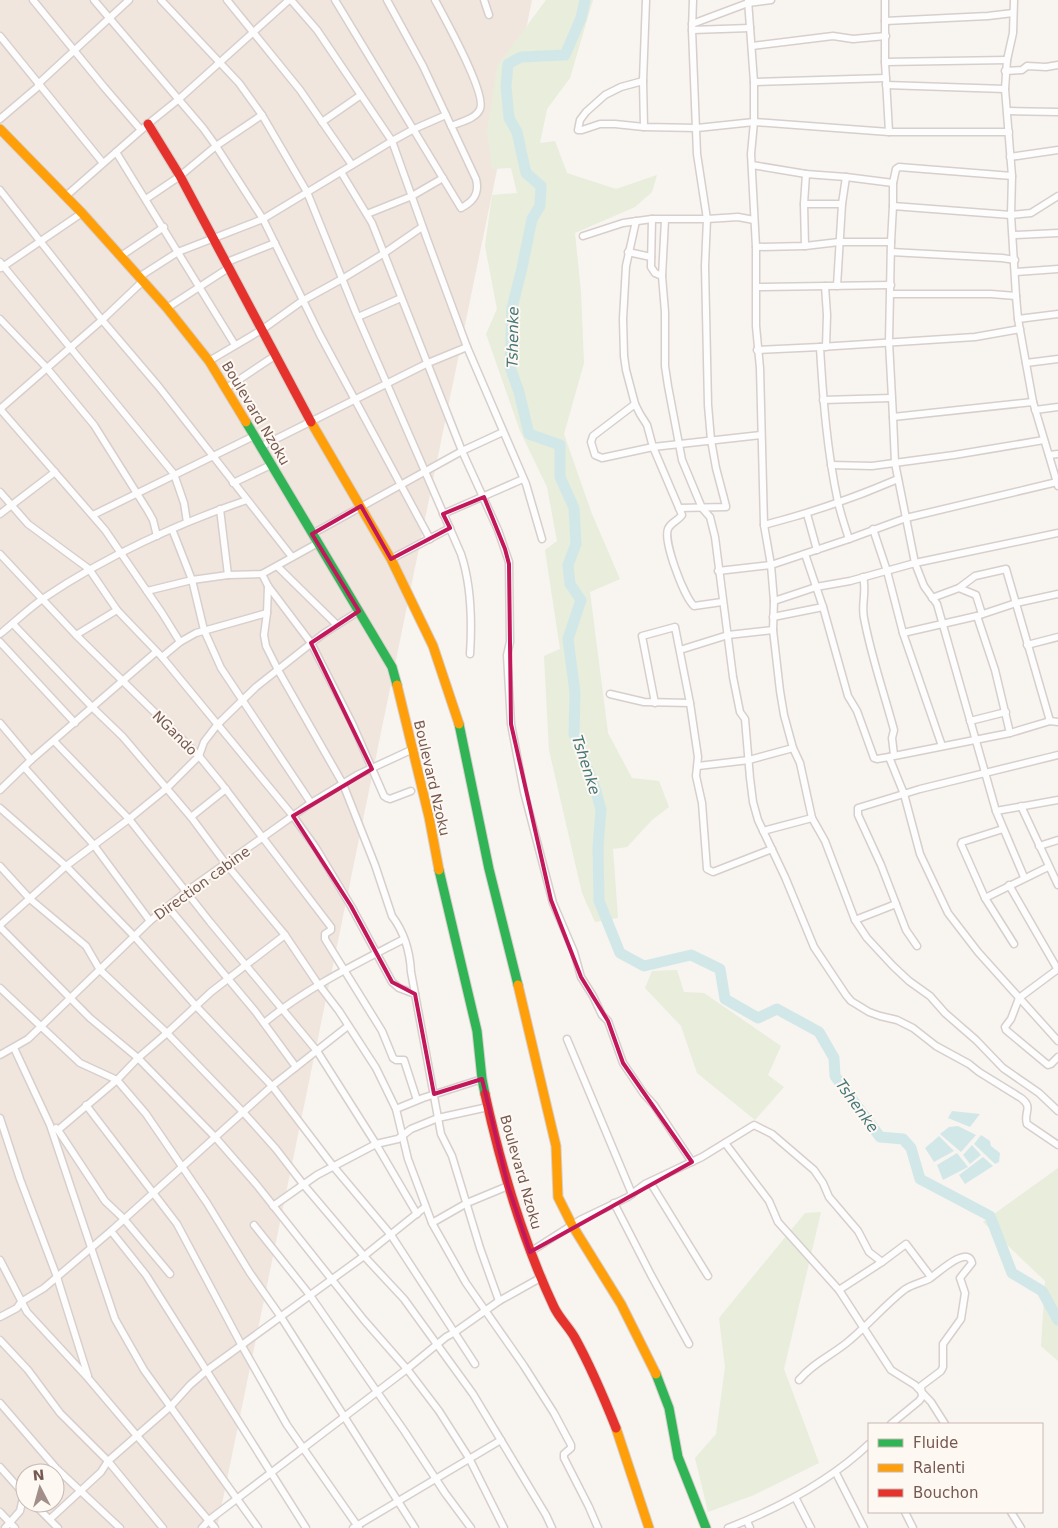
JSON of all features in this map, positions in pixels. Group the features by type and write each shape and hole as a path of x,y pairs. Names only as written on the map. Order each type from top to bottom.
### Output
{"street":[{"path":"33,0 73,50 145,127 180,176 311,421 391,560 433,646 462,732 489,869 512,957 556,1146 558,1197 572,1225 621,1304 661,1384 669,1408 678,1457 706,1528"},
{"path":"94,0 179,99 216,146 263,219 302,301 430,539"},
{"path":"0,119 129,0"},
{"path":"161,0 239,83 262,115 306,192 461,554 466,574 471,631 470,654"},
{"path":"227,0 300,90 352,165"},
{"path":"66,196 290,0 317,30 392,141 467,347 529,492 542,539"},
{"path":"336,0 461,208 472,202 478,189 477,182 423,66 387,0"},
{"path":"435,0 472,75 482,102 480,110 475,115 451,126"},
{"path":"484,0 489,15"},
{"path":"644,127 643,81 646,0"},
{"path":"679,508 726,508 711,440 705,260 707,219 699,175 692,27 693,0"},
{"path":"692,27 748,1 771,0"},
{"path":"885,0 885,62 889,132"},
{"path":"718,571 771,565 906,518 1057,484 1033,402 1018,319 1005,71 1013,32 1014,0"},
{"path":"748,1 754,82 754,122 751,142 764,525 771,565 774,600 773,630 780,691 793,748 800,763 812,818 825,841 855,920 866,938 909,981 930,996 950,1018 976,1040 1003,1068 1038,1093 1058,1111"},
{"path":"885,21 1013,13"},
{"path":"692,27 750,28"},
{"path":"0,36 103,163"},
{"path":"752,46 833,36 853,39 886,36"},
{"path":"885,62 1007,60"},
{"path":"1005,71 1022,70 1027,66 1046,67 1058,65"},
{"path":"643,81 621,87 605,95 586,112 580,120 578,130 600,124 697,128 754,122 889,132 1009,132"},
{"path":"754,82 886,82 1006,88"},
{"path":"322,122 361,95"},
{"path":"1008,112 1058,112"},
{"path":"146,199 180,176 216,146 262,115"},
{"path":"180,642 105,530 0,409 102,320 141,279 178,252 263,219 414,128 446,115"},
{"name":"Boulevard Nzoku","path":"0,129 66,196 121,256 167,308 209,360 392,667 411,750 429,816 441,881 477,1031 482,1079 508,1186 530,1252 555,1309 575,1338 602,1394 616,1428 649,1528"},
{"path":"1010,157 1058,150"},
{"path":"116,152 235,345"},
{"path":"752,165 806,174 846,177 893,184"},
{"path":"1012,176 896,169 893,184 889,342 895,463 916,563 924,586 937,604 996,811 1024,877"},
{"path":"341,172 372,222 462,451 498,530 509,562 510,642 507,655 511,724 524,792 552,903 574,952 581,976 602,1015 608,1021 623,1063 692,1162"},
{"path":"805,246 804,204 806,174"},
{"path":"837,286 842,204 846,177"},
{"path":"367,214 412,196 443,178"},
{"path":"0,190 102,320 159,387 292,557"},
{"path":"893,206 1012,215 1031,213 1058,196"},
{"path":"804,204 842,204"},
{"path":"82,213 1,265 174,474 184,503 187,522"},
{"path":"583,236 614,226 652,219 738,217 754,220"},
{"path":"652,219 650,262 652,271 662,276"},
{"path":"664,220 662,276 665,370 678,444 687,474 702,508 710,517 733,677 740,712 744,719 753,802 763,831 814,948 851,1001 869,1012 897,1020 914,1028 936,1046 969,1064 1021,1098 1028,1107 1027,1124 1058,1146"},
{"path":"636,221 628,252 624,301 624,356 629,384 635,404 647,425 653,448 682,515 670,526 667,536 669,550 689,600 694,606 722,602"},
{"path":"121,256 164,227"},
{"path":"209,360 263,329 302,301 383,254 422,227"},
{"path":"1014,235 1058,233"},
{"path":"756,247 805,246 839,242 891,242"},
{"path":"167,308 228,265 275,243"},
{"path":"628,252 651,257"},
{"path":"891,252 1015,260"},
{"path":"1015,272 1058,269"},
{"path":"757,287 891,285"},
{"path":"825,286 827,315 823,347 823,400 831,466 838,504 849,539"},
{"path":"891,294 1016,296"},
{"path":"358,317 401,298"},
{"path":"1018,319 1058,314"},
{"path":"0,319 46,367 94,425 153,520 157,536"},
{"path":"757,350 975,337 1020,329"},
{"path":"260,446 428,363 467,347"},
{"path":"225,389 276,355"},
{"path":"1026,363 1058,359"},
{"path":"823,400 891,398"},
{"path":"893,417 1033,402"},
{"path":"635,404 593,436 591,439 595,455 602,458 678,444 761,435"},
{"path":"1035,410 1058,407"},
{"path":"312,534 462,451 502,432"},
{"path":"93,515 254,436"},
{"path":"831,466 862,467 954,456 1044,440"},
{"path":"1049,455 1058,454"},
{"path":"233,483 271,466"},
{"path":"0,514 55,472"},
{"path":"443,514 523,479"},
{"path":"764,525 838,504 898,479"},
{"path":"0,492 35,530 90,570 117,610 162,658 293,816 316,848 351,906 393,984 415,994"},
{"path":"0,634 43,599 90,570 187,522 246,500"},
{"path":"220,509 228,575"},
{"path":"807,514 817,550"},
{"path":"391,560 450,528"},
{"path":"172,529 192,580 204,630 221,668 311,802"},
{"path":"873,529 888,571 903,633 942,746"},
{"path":"774,600 816,587 916,563 1058,533"},
{"path":"147,591 192,580 228,575 262,574 318,543"},
{"name":"NGando","path":"0,554 76,635 199,756 331,928 324,937 344,970"},
{"path":"805,554 823,607 848,696 857,711 874,758 877,759 1010,733 1050,721 1058,722"},
{"path":"278,566 337,625"},
{"path":"932,598 958,588 975,576 1006,568 1050,721"},
{"path":"262,574 268,586 311,643 352,723 386,798 390,799 412,791"},
{"path":"863,577 865,589 862,604 863,615 894,730 891,756 904,794 920,854 948,913 978,952 1058,1040"},
{"path":"268,586 264,640 278,670 343,784 375,865 392,916 410,953 415,994 442,1134 452,1156 468,1203 481,1252 499,1301"},
{"path":"958,588 976,595 1010,733"},
{"path":"903,633 1058,594"},
{"path":"773,617 823,607"},
{"path":"76,635 117,610"},
{"path":"359,611 311,643 242,700 217,725 204,742 199,756 167,788 66,866 0,926 90,1018 138,1058 215,1138 273,1206 439,1411 469,1458 504,1528"},
{"path":"162,658 180,642 204,630 267,613"},
{"path":"13,624 123,737 191,817 226,864 285,935 339,1011 376,1068 396,1109 408,1159 432,1223 460,1275 524,1366 568,1438 572,1447 564,1454 564,1458 598,1528"},
{"path":"655,703 642,636 675,627 690,703 698,766 696,776 702,803 709,871 713,872 772,849"},
{"path":"680,650 728,635 773,630"},
{"path":"1027,644 1058,637"},
{"path":"0,642 75,723"},
{"path":"0,790 31,760 156,652"},
{"path":"610,694 635,701 690,703"},
{"path":"970,721 1006,712"},
{"path":"0,723 31,760"},
{"path":"54,741 129,819 245,965 317,1051 376,1144 417,1214"},
{"path":"698,766 749,760 793,748"},
{"name":"Direction cabine","path":"0,1055 28,1039 42,1027 134,936 187,891 311,802 357,775 411,750"},
{"path":"916,946 906,930 857,810 861,806 904,794 1058,756"},
{"path":"24,767 93,844 150,921"},
{"path":"191,817 226,789"},
{"path":"996,811 1058,800"},
{"path":"1021,806 1048,867 1058,884"},
{"path":"0,808 66,866 134,936 196,1006 272,1086 333,1166 390,1235 475,1364"},
{"path":"763,831 812,818"},
{"path":"1003,828 961,843 985,898 1014,944"},
{"path":"1039,846 1058,840"},
{"path":"0,866 30,899 86,946 100,970 167,1034 243,1112 276,1148 303,1184 364,1256 404,1299 473,1394 552,1528"},
{"path":"985,898 1024,877 1048,867"},
{"path":"1009,885 1058,970 1019,998 1011,1019 1005,1025 1006,1030 1048,1065 1058,1057"},
{"path":"855,920 896,904"},
{"path":"168,908 227,978 296,1067"},
{"path":"58,1130 117,1080 138,1058 167,1034 227,978 285,935"},
{"path":"264,1024 281,1009 319,984 404,939"},
{"path":"344,970 382,1031 394,1058 396,1060 404,1060 417,1100"},
{"path":"0,988 80,1063 117,1080 143,1110 182,1165 281,1317 415,1528"},
{"path":"0,1317 17,1308 21,1302 44,1288 153,1194 182,1165 272,1086 348,1026"},
{"path":"567,1039 632,1194"},
{"path":"14,1048 50,1125 115,1320 144,1370 258,1528"},
{"path":"396,1109 434,1094 482,1079"},
{"path":"86,1105 179,1227 242,1346 288,1425 356,1527 501,1440"},
{"path":"273,1206 303,1184 376,1144 395,1140 411,1129 438,1118 488,1107"},
{"path":"0,1118 20,1180 57,1277 88,1378"},
{"path":"50,1125 58,1130 104,1201 124,1219 170,1274"},
{"path":"530,1252 572,1225 632,1194 650,1182 692,1162 754,1125 772,1134 814,1170 823,1183 829,1198 858,1231 869,1252 882,1262"},
{"path":"725,1143 769,1201 778,1222 839,1290 891,1370 915,1385 931,1402 944,1423"},
{"path":"650,1182 708,1276"},
{"path":"432,1223 468,1203 508,1186"},
{"path":"614,1203 689,1344"},
{"path":"50,1519 101,1472 108,1461 171,1406 206,1371 364,1256 425,1207"},
{"path":"254,1225 310,1294 471,1528"},
{"path":"111,1231 146,1276 306,1528"},
{"path":"839,1290 906,1244 931,1277"},
{"path":"798,1380 808,1369 846,1344 904,1290 931,1277 948,1264 968,1256 972,1263 960,1278 965,1292 961,1320 943,1344 943,1367 941,1372 921,1386 922,1397 919,1401 892,1423"},
{"path":"0,1260 21,1302 36,1323 88,1378 215,1528"},
{"path":"202,1528 209,1520 237,1498 407,1370 437,1344 499,1301 542,1277"},
{"path":"0,1340 28,1370 60,1413 108,1461 163,1528"},
{"path":"0,1402 56,1468 120,1528"},
{"path":"728,1528 747,1521 795,1497 836,1473 868,1445"},
{"path":"0,1468 15,1484"},
{"path":"836,1473 864,1528"},
{"path":"795,1497 811,1528"},
{"path":"0,1512 10,1526 19,1513"},
{"path":"44,1513 58,1528"},
{"path":"906,1513 913,1528"},
{"path":"1012,1513 1020,1528"},
{"path":"747,1521 750,1528"}],"highlighted area":[{"path":"484,497 509,564 511,724 551,900 581,977 608,1021 623,1063 692,1162 530,1252 508,1186 482,1079 434,1094 415,994 392,982 351,906 293,816 372,769 311,643 359,611 312,534 361,506 391,559 450,528 443,514"}],"shaded area":[{"path":"0,0 532,0 217,1528 0,1528"},
{"path":"952,1111 980,1114 970,1127 948,1118"},
{"path":"958,1126 976,1135 961,1152 940,1134 949,1127"},
{"path":"981,1135 990,1141 991,1146 1000,1153 999,1162 995,1164 974,1144"},
{"path":"939,1136 954,1151 934,1162 925,1148"},
{"path":"972,1145 981,1155 970,1164 963,1155"},
{"path":"957,1153 968,1167 943,1180 937,1165"},
{"path":"983,1157 993,1166 965,1184 959,1175"}],"green space":[{"path":"546,0 593,0 570,78 547,109 540,143 555,141 567,173 616,189 657,175 652,192 635,207 575,233 581,292 584,363 564,434 592,514 620,579 590,592 608,733 632,778 659,781 669,807 652,820 627,847 613,849 618,918 595,922 582,893 549,750 544,656 560,649 545,550 557,541 547,487 520,431 486,334 497,309 485,246 492,195 517,193 511,168 492,169 487,131 497,66"},
{"path":"677,970 684,992 704,993 781,1046 768,1075 784,1087 755,1120 697,1073 681,1026 645,988 652,971"},
{"path":"1058,1168 1058,1361 1041,1346 1045,1281 983,1222"},
{"path":"821,1212 784,1369 819,1463 754,1495 708,1512 695,1458 716,1434 725,1367 719,1318 805,1213"}],"waterway":[{"name":"Tshenke","path":"585,0 581,18 565,55 521,57 508,64 506,86 509,118 517,132 526,173 541,186 540,206 532,219 512,308 510,367 519,392 529,434 560,445 560,477 574,508 576,544 568,565 570,584 581,600 568,639 575,693 574,734 595,788 601,810 598,847 599,901 620,953 644,966 691,955 720,969 725,999 758,1018 777,1009 819,1032 834,1058 835,1076 880,1137 903,1139 911,1148 920,1179 990,1216 1012,1273 1042,1291 1058,1320"}],"traffic: fast":[{"path":"246,422 392,667 397,685"},
{"path":"459,724 489,869 518,985"},
{"path":"439,870 477,1031 485,1094"},
{"path":"656,1374 669,1408 678,1457 706,1528"}],"traffic: slow":[{"path":"0,129 82,213 167,308 209,361 246,422"},
{"path":"311,422 391,559 433,646 459,724"},
{"path":"397,685 429,817 439,870"},
{"path":"518,985 556,1146 558,1197 572,1225 621,1304 656,1374"},
{"path":"616,1428 649,1528"}],"traffic: jam":[{"path":"148,124 180,176 311,422"},
{"path":"485,1094 505,1176 532,1255 556,1311 573,1334 616,1428"}]}
